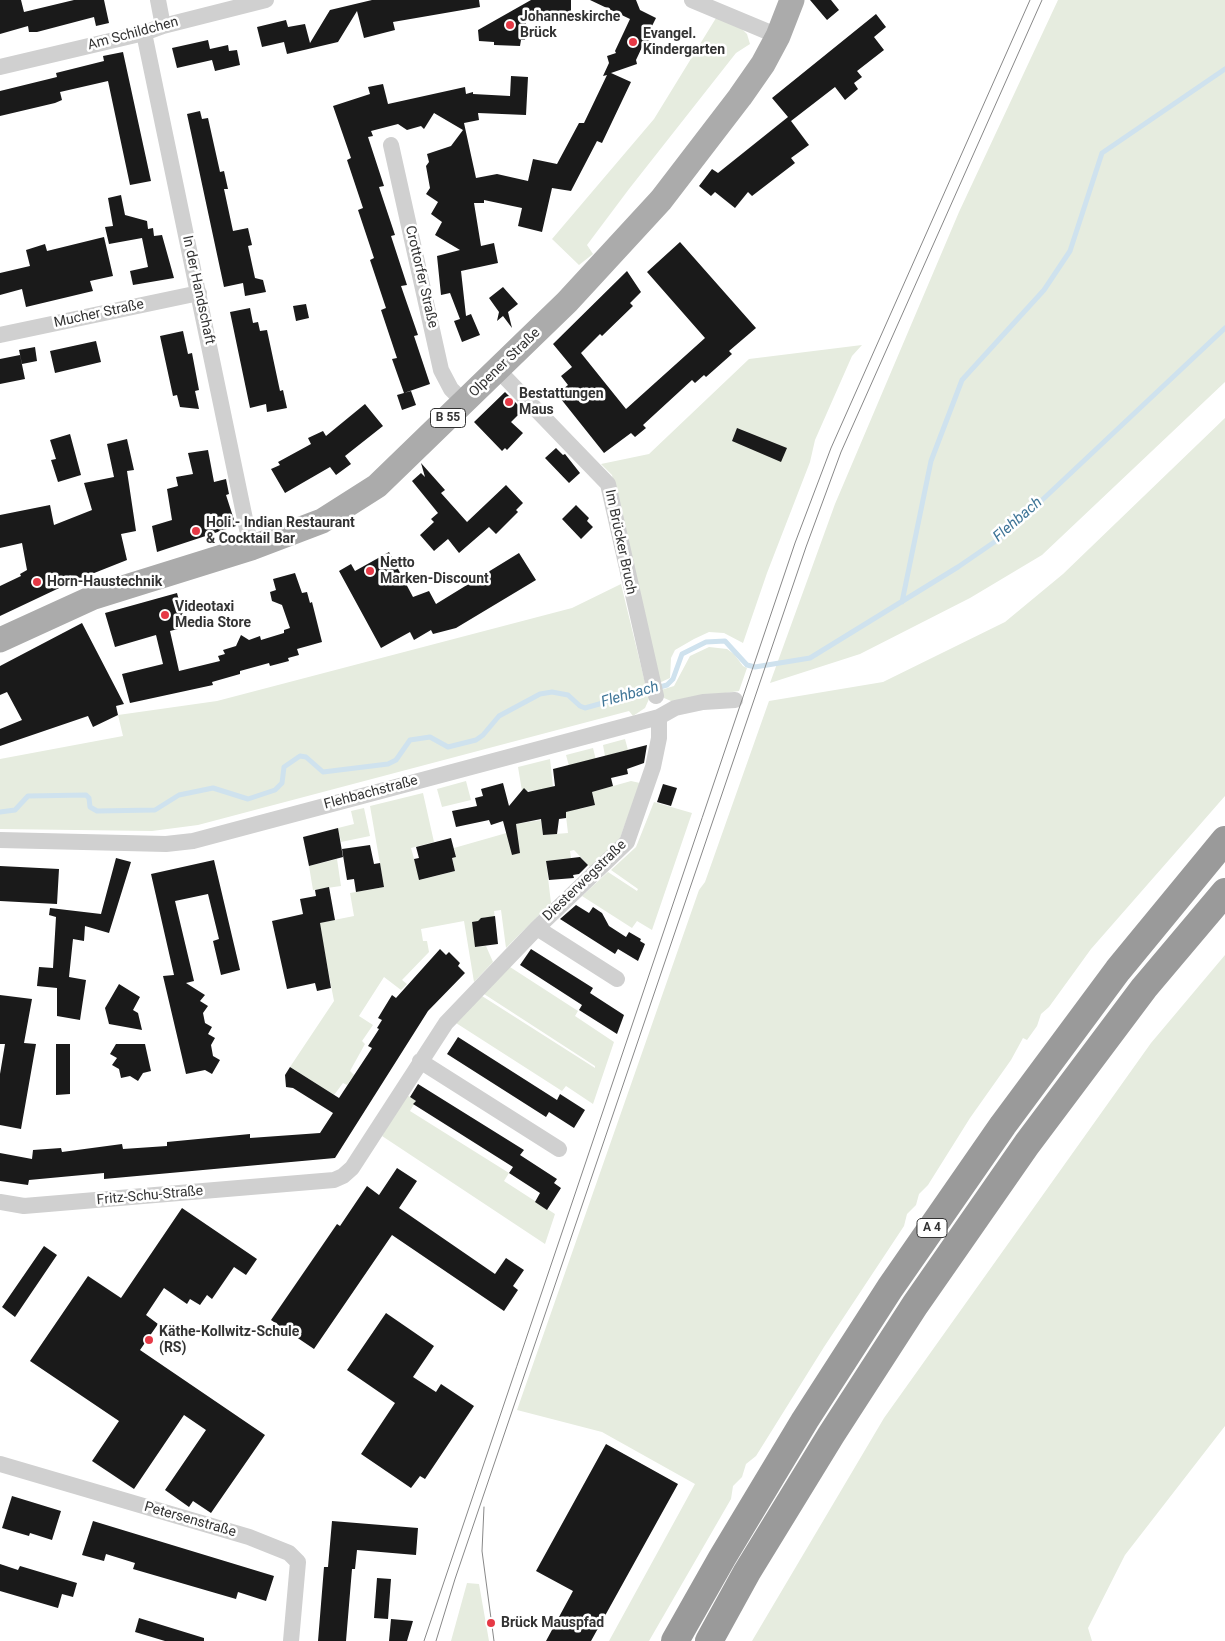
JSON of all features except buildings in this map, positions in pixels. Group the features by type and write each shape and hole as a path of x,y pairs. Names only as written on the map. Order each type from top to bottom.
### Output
{"highway":[{"name":"A 4","path":"675,1641 722,1558 805,1420 907,1263 1003,1125 1107,985 1225,840"},
{"name":"A 4","path":"709,1641 821,1451 915,1306 1027,1144 1138,996 1225,892"}],"main road":[{"name":"Olpener Straße","path":"0,640 94,597 251,548 322,521 377,486 567,302 661,200 740,97 778,36 792,0"}],"street":[{"path":"158,0 163,26"},
{"name":"Am Schildchen","path":"0,67 144,33 163,26 266,0"},
{"path":"692,0 778,36"},
{"name":"In der Handschaft","path":"144,33 251,548"},
{"name":"Crottorfer Straße","path":"391,144 441,370 452,389 464,402"},
{"name":"Mucher Straße","path":"0,335 199,293"},
{"name":"Im Brücker Bruch","path":"498,370 608,484 654,690"},
{"name":"Flehbachstraße","path":"0,840 166,844 193,841 659,716 675,708 703,702 735,700"},
{"name":"Diesterwegstraße","path":"300,1183 337,1180 346,1174 446,1023 537,928 627,842 653,767 659,738 659,716"},
{"name":"Diesterwegstraße","path":"537,928 617,979"},
{"path":"420,1061 559,1148"},
{"name":"Fritz-Schu-Straße","path":"0,1202 24,1206 300,1183"},
{"name":"Petersenstraße","path":"0,1464 250,1537 290,1553 298,1562 291,1641"}],"shaded area":[{"path":"1058,0 1225,0 1225,382 1042,555 970,598 860,654 770,683 835,504 959,212"},
{"path":"716,18 741,28 747,34 750,44 736,53 629,189 587,245 593,254 579,265 552,239 654,119"},
{"path":"862,345 852,356 815,440 810,462 767,573 743,643 724,633 709,632 694,639 675,650 671,658 670,678 659,683 635,587 612,475 601,464 649,454 749,359"},
{"path":"1225,418 1225,796 1091,949 1049,1007 1041,1014 1037,1026 1027,1040 1023,1038 1011,1060 970,1118 928,1185 919,1194 916,1205 907,1214 904,1226 824,1347 756,1456 746,1464 742,1477 733,1486 731,1499 649,1641 609,1641 695,1484 602,1432 517,1410 699,890 705,882 769,701 883,682 1005,622 1063,574"},
{"path":"621,584 649,699 645,708 633,716 629,711 198,825 152,831 0,829 0,759 123,736 118,715 217,701 572,608"},
{"path":"709,647 727,649 747,668 739,691 671,701 664,698 661,690 674,686 690,656"},
{"path":"625,739 628,750 605,756 603,745"},
{"path":"593,748 596,760 569,766 566,755"},
{"path":"550,759 553,787 547,790 522,791 518,767"},
{"path":"466,781 471,800 442,807 437,789"},
{"path":"631,781 640,783 620,838 590,867 574,850 570,851 571,858 546,861 551,903 506,948 501,910 494,911 495,919 485,917 480,920 476,947 486,946 493,962 474,982 464,921 421,929 423,941 427,941 429,952 402,980 407,984 401,990 384,977 359,1016 373,1025 362,1041 365,1044 350,1071 354,1075 347,1085 343,1083 334,1095 290,1067 334,1001 319,923 354,916 350,893 384,887 370,806 423,793 434,842 411,848 420,880 455,871 452,858 456,857 454,848 517,830 516,824 541,820 543,835 568,833 562,783 580,809 595,805 592,792"},
{"path":"654,802 692,813 652,930 637,921 632,928 582,896 608,872 637,891 638,889 611,870 636,847"},
{"path":"364,808 370,836 341,842 338,828 354,824 351,811"},
{"path":"337,859 341,886 313,890 309,866"},
{"path":"1225,955 1225,1426 1125,1555 1088,1628 1092,1641 752,1641 884,1418 1151,1043"},
{"path":"510,967 578,1011 575,1016 614,1042 593,1104 566,1086 562,1091 456,1023 482,996 595,1068 595,1066 484,994"},
{"path":"407,1095 416,1101 410,1111 509,1173 504,1181 555,1214 545,1244 382,1136"},
{"path":"467,1583 479,1584 489,1641 451,1641"}],"waterway":[{"path":"902,602 931,461 962,380 1044,290 1070,251 1102,153 1225,69"},
{"name":"Flehbach","path":"0,812 15,810 28,796 86,795 89,798 90,807 97,811 155,810 179,795 213,788 248,799 275,790 282,783 284,767 300,756 306,757 323,772 388,764 396,760 410,740 430,737 448,747 476,740 483,735 499,716 540,694 552,692 568,695 585,708 667,685 673,679 682,654 706,642 725,641 747,665 755,667 810,658 958,567 1006,534 1225,328"}],"tram line":[{"path":"424,1641 795,543 831,448 1030,0"},
{"path":"436,1641 455,1579 806,547 841,452 1042,0"},
{"path":"484,1507 482,1551 494,1641"}],"place":[{"name":"Johanneskirche Brück","path":"510,25"},
{"name":"Evangel. Kindergarten","path":"633,42"},
{"name":"Bestattungen Maus","path":"509,402"},
{"name":"Holi - Indian Restaurant & Cocktail Bar","path":"196,531"},
{"name":"Netto Marken-Discount","path":"370,571"},
{"name":"Horn-Haustechnik","path":"37,582"},
{"name":"Videotaxi Media Store","path":"165,615"},
{"name":"Käthe-Kollwitz-Schule (RS)","path":"149,1340"},
{"name":"Brück Mauspfad","path":"491,1623"}]}
